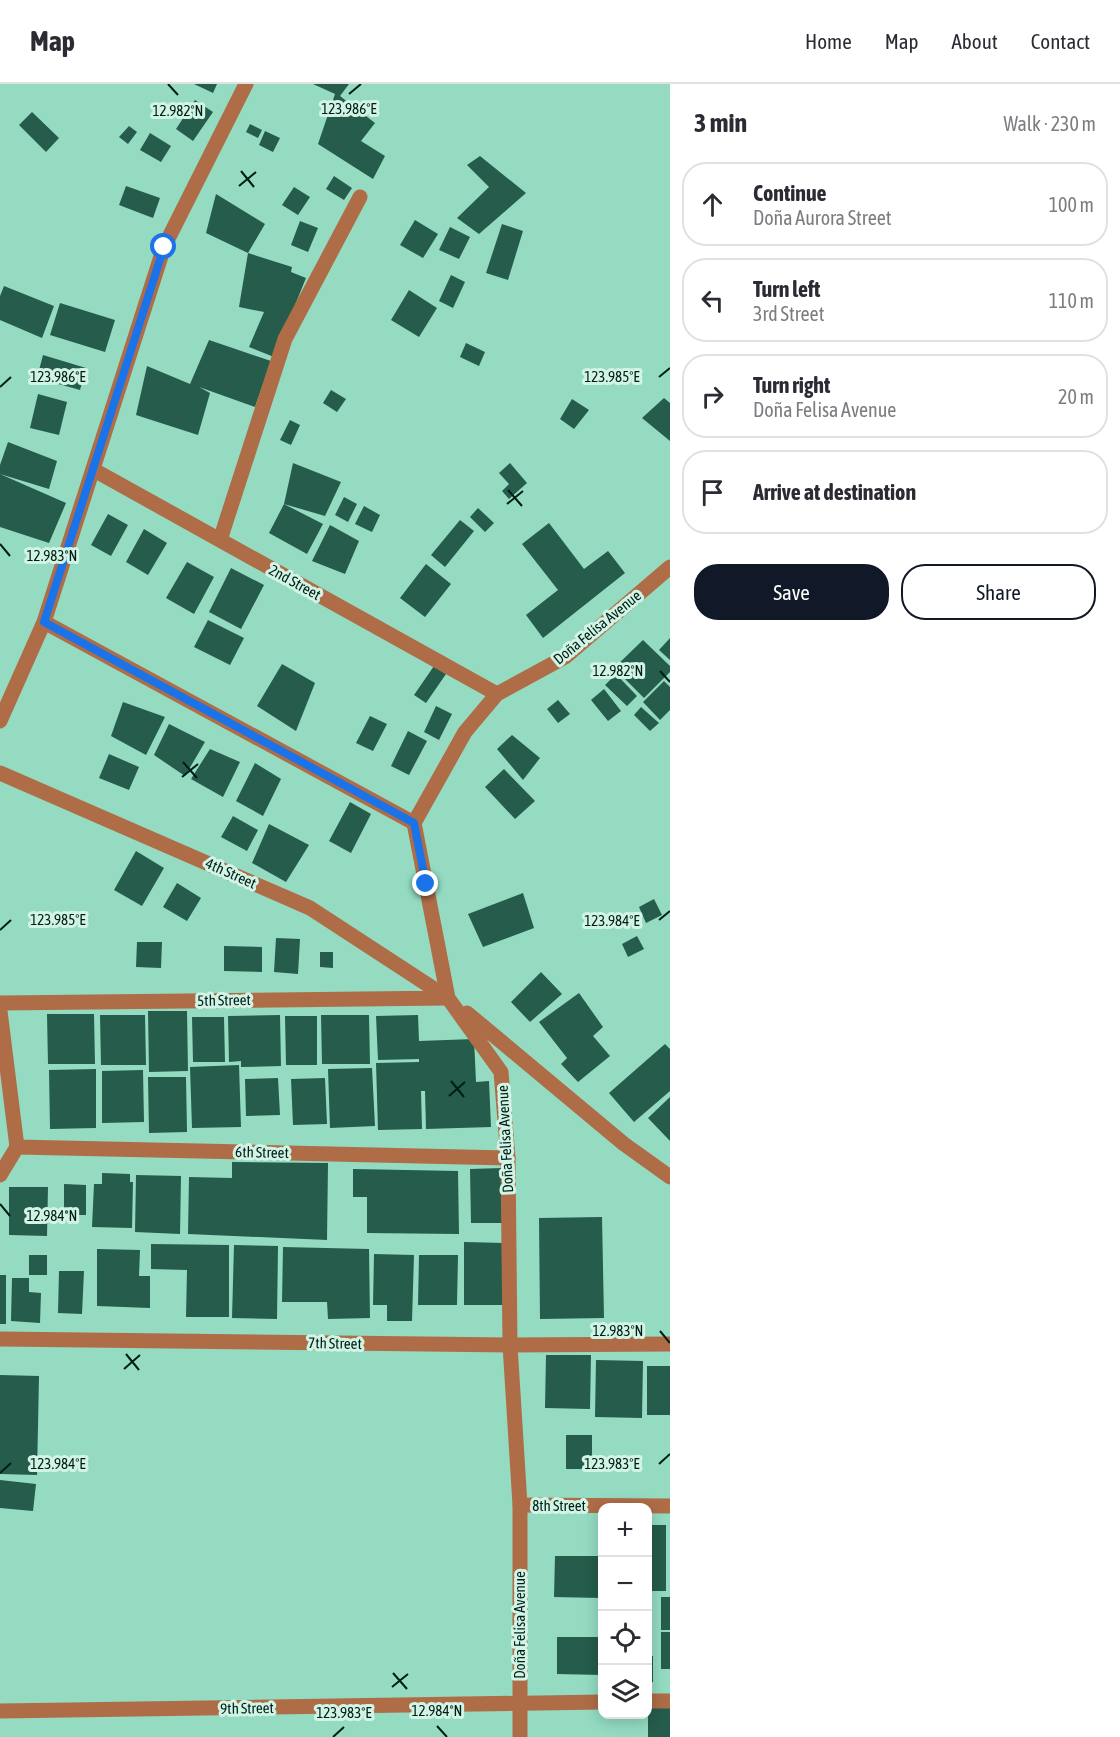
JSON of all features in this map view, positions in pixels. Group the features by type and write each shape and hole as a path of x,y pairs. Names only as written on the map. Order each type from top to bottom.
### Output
{"street":[{"path":"0,721 44,622 164,247 246,84"},
{"path":"220,540 285,339 360,197"},
{"name":"2nd Street","path":"94,470 497,693"},
{"name":"Doña Felisa Avenue","path":"520,1737 520,1505 510,1345 508,1158 501,1072 448,998 414,823 465,732 497,693 565,657 670,567"},
{"path":"44,622 414,823"},
{"name":"4th Street","path":"0,772 310,908 448,998"},
{"path":"448,998 591,1117 670,1177"},
{"name":"5th Street","path":"0,1003 448,998"},
{"path":"0,1011 17,1147 0,1176"},
{"name":"6th Street","path":"17,1147 508,1158"},
{"name":"7th Street","path":"0,1339 510,1345 670,1344"},
{"name":"8th Street","path":"520,1505 670,1506"},
{"path":"652,1701 670,1701"},
{"name":"9th Street","path":"0,1711 598,1702"}],"building":[{"path":"194,84 217,84 213,93"},
{"path":"313,84 349,84 340,96 375,123 361,141 385,156 373,179 318,144 335,94"},
{"path":"195,100 213,112 193,141 176,129"},
{"path":"32,112 59,138 46,152 19,125"},
{"path":"250,124 262,130 258,138 246,132"},
{"path":"129,126 137,132 128,144 119,137"},
{"path":"265,131 280,138 273,152 259,145"},
{"path":"150,133 171,146 161,162 140,150"},
{"path":"480,156 526,193 479,234 457,218 489,187 467,165"},
{"path":"334,176 352,188 344,200 326,189"},
{"path":"126,186 160,198 153,218 119,205"},
{"path":"294,187 310,197 298,215 282,205"},
{"path":"216,194 265,224 248,253 206,233"},
{"path":"415,220 438,234 423,258 400,245"},
{"path":"300,221 318,228 308,252 291,245"},
{"path":"502,224 523,231 508,280 486,273"},
{"path":"450,227 470,237 459,259 439,250"},
{"path":"248,253 292,267 291,272 306,278 274,357 249,347 264,312 239,307"},
{"path":"451,275 465,282 453,308 439,301"},
{"path":"4,286 54,306 42,338 0,320 0,296"},
{"path":"409,290 437,308 419,337 391,320"},
{"path":"60,303 115,320 105,352 50,335"},
{"path":"209,340 271,361 255,407 199,387 210,393 198,435 136,415 147,366 190,384"},
{"path":"466,343 485,352 479,366 460,357"},
{"path":"43,355 86,368 80,390 37,378"},
{"path":"331,390 346,399 337,412 323,403"},
{"path":"38,394 67,402 59,435 30,428"},
{"path":"664,398 670,403 670,441 642,418"},
{"path":"572,399 589,410 574,429 560,419"},
{"path":"290,420 300,425 291,445 280,440"},
{"path":"8,442 57,461 49,489 0,474 0,465"},
{"path":"293,463 341,482 325,516 284,504"},
{"path":"510,463 527,483 509,499 502,491 509,484 499,473"},
{"path":"0,474 66,503 49,543 0,527"},
{"path":"344,497 357,504 348,522 335,515"},
{"path":"284,504 323,524 307,554 269,533"},
{"path":"364,506 380,515 372,532 355,524"},
{"path":"478,508 494,523 485,532 470,517"},
{"path":"108,514 128,525 111,556 91,545"},
{"path":"460,520 474,531 445,567 431,555"},
{"path":"549,523 584,569 608,551 625,573 543,638 526,615 558,590 522,544"},
{"path":"330,525 359,541 345,574 312,561"},
{"path":"144,529 167,543 148,575 126,562"},
{"path":"187,562 214,577 194,614 166,598"},
{"path":"426,564 451,584 425,617 400,598"},
{"path":"231,568 264,585 241,629 209,612"},
{"path":"208,620 244,638 230,665 194,647"},
{"path":"670,638 670,660 659,650"},
{"path":"643,640 670,666 670,672 644,698 614,668"},
{"path":"282,664 315,683 296,731 257,706"},
{"path":"434,666 446,674 426,703 414,695"},
{"path":"616,674 637,696 627,706 605,685"},
{"path":"664,681 670,687 670,710 660,720 643,702"},
{"path":"604,689 621,711 608,721 591,700"},
{"path":"558,700 570,714 558,723 547,709"},
{"path":"123,702 165,717 146,755 111,736"},
{"path":"436,706 452,714 439,740 424,732"},
{"path":"641,707 659,723 650,731 634,715"},
{"path":"370,716 387,724 373,751 356,743"},
{"path":"169,724 205,742 185,776 154,755"},
{"path":"408,731 427,741 409,775 391,766"},
{"path":"512,735 540,758 523,780 497,749"},
{"path":"210,749 240,762 223,797 191,779"},
{"path":"109,754 139,767 129,790 99,778"},
{"path":"255,763 281,779 263,816 236,801"},
{"path":"504,769 535,801 515,819 485,787"},
{"path":"350,802 371,814 351,853 329,841"},
{"path":"233,816 258,830 247,851 221,837"},
{"path":"269,824 309,845 286,882 252,863"},
{"path":"136,851 164,868 142,906 114,890"},
{"path":"177,883 201,898 187,921 163,907"},
{"path":"523,893 534,928 483,947 468,914"},
{"path":"654,899 662,915 646,923 639,907"},
{"path":"637,936 644,949 628,957 622,944"},
{"path":"276,938 300,939 298,974 274,972"},
{"path":"137,942 162,942 161,968 136,967"},
{"path":"224,946 262,947 262,972 224,971"},
{"path":"320,952 333,952 333,968 320,967"},
{"path":"541,972 562,994 530,1022 511,1002"},
{"path":"579,993 603,1027 593,1036 610,1056 578,1082 561,1064 567,1058 539,1022"},
{"path":"148,1011 187,1011 188,1071 149,1072"},
{"path":"47,1014 94,1014 95,1064 48,1064"},
{"path":"100,1015 145,1015 146,1065 101,1065"},
{"path":"280,1015 281,1066 241,1067 241,1061 229,1062 228,1016"},
{"path":"321,1015 369,1015 370,1064 322,1064"},
{"path":"418,1015 419,1041 474,1039 476,1082 489,1081 491,1127 426,1129 425,1091 421,1091 422,1129 378,1130 376,1063 419,1062 419,1059 378,1060 376,1016"},
{"path":"285,1016 317,1016 317,1065 286,1065"},
{"path":"192,1017 224,1017 225,1062 193,1062"},
{"path":"665,1044 670,1049 670,1091 634,1122 609,1093"},
{"path":"239,1065 241,1127 192,1128 190,1067"},
{"path":"372,1068 375,1126 330,1128 328,1069"},
{"path":"96,1069 96,1128 50,1129 49,1070"},
{"path":"143,1070 144,1122 102,1123 102,1071"},
{"path":"148,1077 186,1077 187,1132 149,1133"},
{"path":"278,1078 280,1115 246,1116 245,1079"},
{"path":"325,1078 327,1124 293,1125 291,1079"},
{"path":"670,1097 670,1141 648,1118"},
{"path":"232,1162 328,1163 327,1240 188,1234 189,1177 232,1178"},
{"path":"502,1168 503,1223 471,1223 470,1169"},
{"path":"353,1169 458,1171 459,1234 367,1233 367,1197 353,1197"},
{"path":"102,1173 130,1174 130,1182 133,1182 132,1228 92,1227 94,1184 102,1184"},
{"path":"136,1175 181,1176 180,1234 135,1232"},
{"path":"64,1184 86,1185 86,1215 64,1215"},
{"path":"9,1187 48,1187 47,1236 9,1235"},
{"path":"602,1217 604,1318 540,1319 539,1218"},
{"path":"464,1242 505,1243 504,1305 464,1305"},
{"path":"151,1244 229,1245 229,1317 186,1317 187,1270 151,1269"},
{"path":"234,1245 278,1246 277,1319 232,1318"},
{"path":"283,1247 369,1249 370,1318 328,1319 327,1302 282,1302"},
{"path":"97,1249 140,1250 139,1276 150,1276 150,1308 97,1306"},
{"path":"374,1254 414,1255 412,1321 387,1321 387,1305 373,1305"},
{"path":"29,1255 47,1255 47,1275 29,1275"},
{"path":"419,1255 458,1255 457,1305 418,1305"},
{"path":"59,1271 84,1271 82,1314 58,1313"},
{"path":"0,1275 6,1275 6,1324 0,1324"},
{"path":"12,1278 29,1278 29,1292 41,1293 40,1323 11,1321"},
{"path":"546,1355 591,1355 590,1409 545,1408"},
{"path":"596,1360 643,1361 642,1418 595,1417"},
{"path":"647,1366 670,1366 670,1415 647,1415"},
{"path":"0,1375 39,1376 37,1475 0,1474"},
{"path":"566,1435 592,1435 592,1469 566,1469"},
{"path":"0,1480 36,1484 33,1511 0,1508"},
{"path":"652,1525 666,1525 666,1591 652,1591"},
{"path":"555,1556 598,1556 598,1598 554,1597"},
{"path":"661,1597 670,1597 670,1630 661,1630"},
{"path":"661,1632 670,1632 670,1669 661,1669"},
{"path":"557,1637 598,1637 598,1675 557,1674"},
{"path":"652,1656 653,1656 652,1682"},
{"path":"652,1704 670,1704 670,1737 648,1737 648,1719 652,1719"}],"route":[{"path":"164,247 44,622 414,823 426,884"}]}
